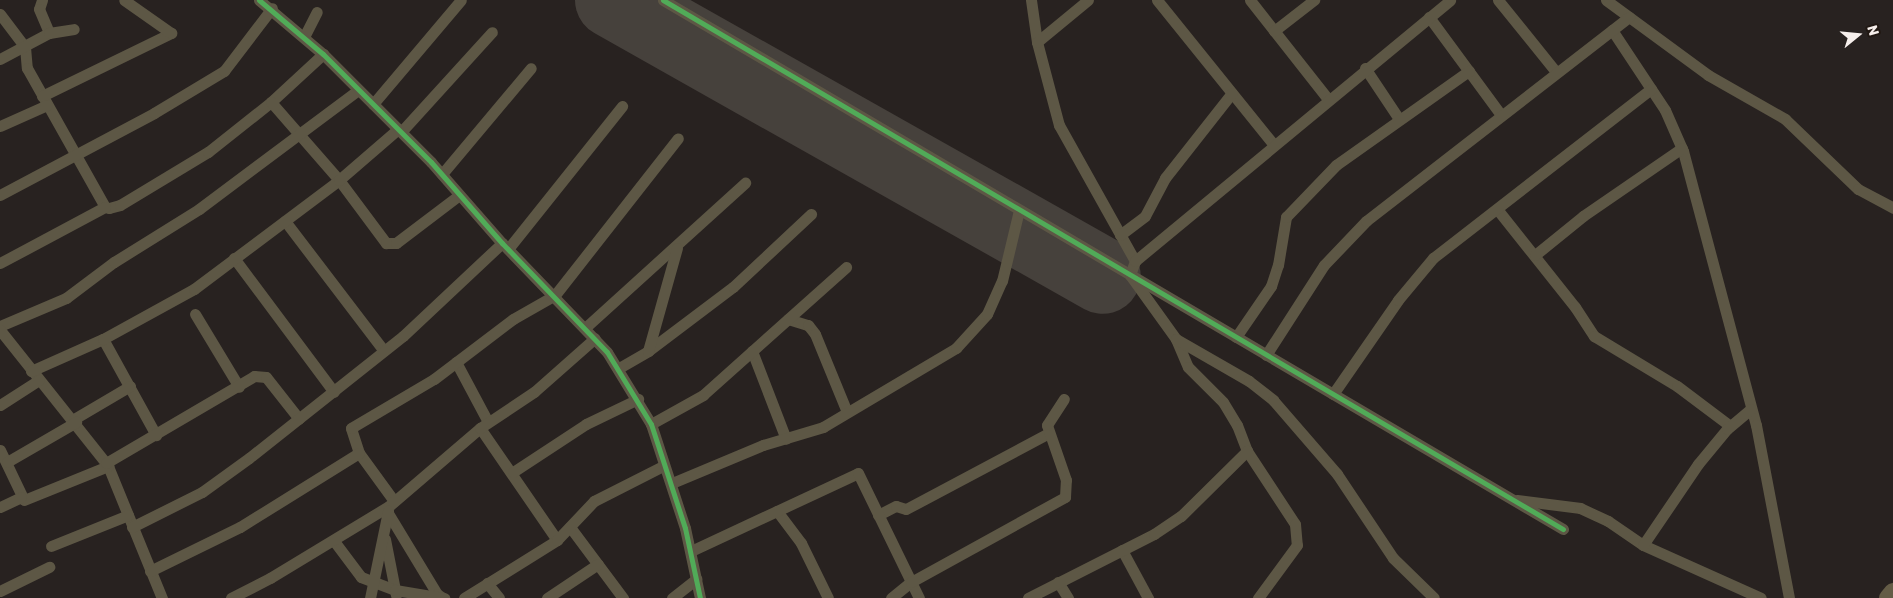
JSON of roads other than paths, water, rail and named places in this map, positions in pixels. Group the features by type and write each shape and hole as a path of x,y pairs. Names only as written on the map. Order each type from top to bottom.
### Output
{"highway":[{"path":"1888,598 1893,592"}],"street":[{"path":"42,0 39,9 49,32"},
{"path":"0,126 171,33 124,0"},
{"path":"259,0 272,8 323,54 400,131 442,174 458,196 505,246 586,327 619,368 651,424 664,466 672,483 691,551 700,598"},
{"path":"373,104 461,0"},
{"path":"662,0 1563,529"},
{"path":"1031,0 1037,42 1059,125 1135,261"},
{"path":"1037,42 1088,0"},
{"path":"1157,0 1273,144"},
{"path":"1250,0 1328,99"},
{"path":"1274,32 1314,0"},
{"path":"1130,275 1135,261 1273,144 1450,0"},
{"path":"1498,0 1556,72"},
{"path":"1606,0 1708,75 1785,120 1858,189 1893,208"},
{"path":"0,195 154,112 224,71 272,8"},
{"path":"304,37 317,12"},
{"path":"0,14 25,47 27,68 105,207"},
{"path":"1429,17 1500,115"},
{"path":"1266,355 1324,265 1386,203 1629,17"},
{"path":"0,59 25,47 49,32 74,29"},
{"path":"1612,30 1665,110 1682,148 1751,408 1789,598"},
{"path":"31,371 104,340 194,289 339,180 400,131 492,32"},
{"path":"0,263 105,207 120,205 208,152 272,102 323,54"},
{"path":"442,174 531,68"},
{"path":"1365,68 1399,119"},
{"path":"1236,337 1271,286 1278,265 1286,217 1336,165 1469,71"},
{"path":"1333,394 1398,300 1434,258 1651,89"},
{"path":"162,598 107,465 75,421 31,371 0,330 66,298 114,262 199,209 358,90"},
{"path":"1120,235 1145,216 1165,178 1232,93"},
{"path":"272,102 300,132 339,180 386,243 391,244 458,196"},
{"path":"132,527 202,492 299,420 384,351 505,246 622,106"},
{"path":"443,598 437,594 359,453 351,428 456,362 514,319 555,295 678,138"},
{"path":"1535,255 1583,216 1682,148"},
{"path":"586,327 678,247 745,183"},
{"path":"1497,209 1535,255 1594,336 1677,386 1730,426"},
{"path":"672,483 786,438 822,427 956,348 979,325 1002,281 1019,210"},
{"path":"619,368 648,351 733,287 811,214"},
{"path":"285,221 384,351"},
{"path":"648,351 678,247"},
{"path":"234,258 334,392"},
{"path":"651,424 703,395 846,267"},
{"path":"1130,275 1176,339 1188,367 1223,402 1237,425 1248,451 1295,524 1297,545 1258,598"},
{"path":"195,314 239,387"},
{"path":"788,319 808,325 815,334 847,412"},
{"path":"232,598 334,541 390,507 484,425 534,392 595,338"},
{"path":"1176,339 1217,365 1249,381 1274,400 1337,474 1393,558 1434,598"},
{"path":"104,340 156,435"},
{"path":"752,351 786,438"},
{"path":"456,362 484,425 540,518 557,540"},
{"path":"0,450 21,497 27,500 107,465 239,387 254,376 266,377 299,420"},
{"path":"0,405 39,380"},
{"path":"7,462 130,386"},
{"path":"513,472 586,424 638,399"},
{"path":"891,598 910,582 1065,498 1066,480 1049,433 1048,419 1064,399"},
{"path":"1643,545 1698,464 1730,426 1751,408"},
{"path":"878,515 896,506 906,509 1049,433"},
{"path":"1028,598 1062,592 1122,550 1181,516 1248,451"},
{"path":"150,572 240,527 359,453"},
{"path":"464,598 557,540 594,501 664,466"},
{"path":"691,551 858,474 919,598"},
{"path":"0,506 21,497"},
{"path":"1512,500 1580,508 1608,521 1643,545 1761,598"},
{"path":"370,598 390,507"},
{"path":"777,511 801,543 828,598"},
{"path":"51,546 128,516"},
{"path":"570,527 624,598"},
{"path":"384,532 396,594"},
{"path":"334,541 361,577 396,594 443,598"},
{"path":"1122,550 1148,598"},
{"path":"547,598 598,564"},
{"path":"0,591 50,567"},
{"path":"672,598 696,579"},
{"path":"487,583 498,598"}]}
